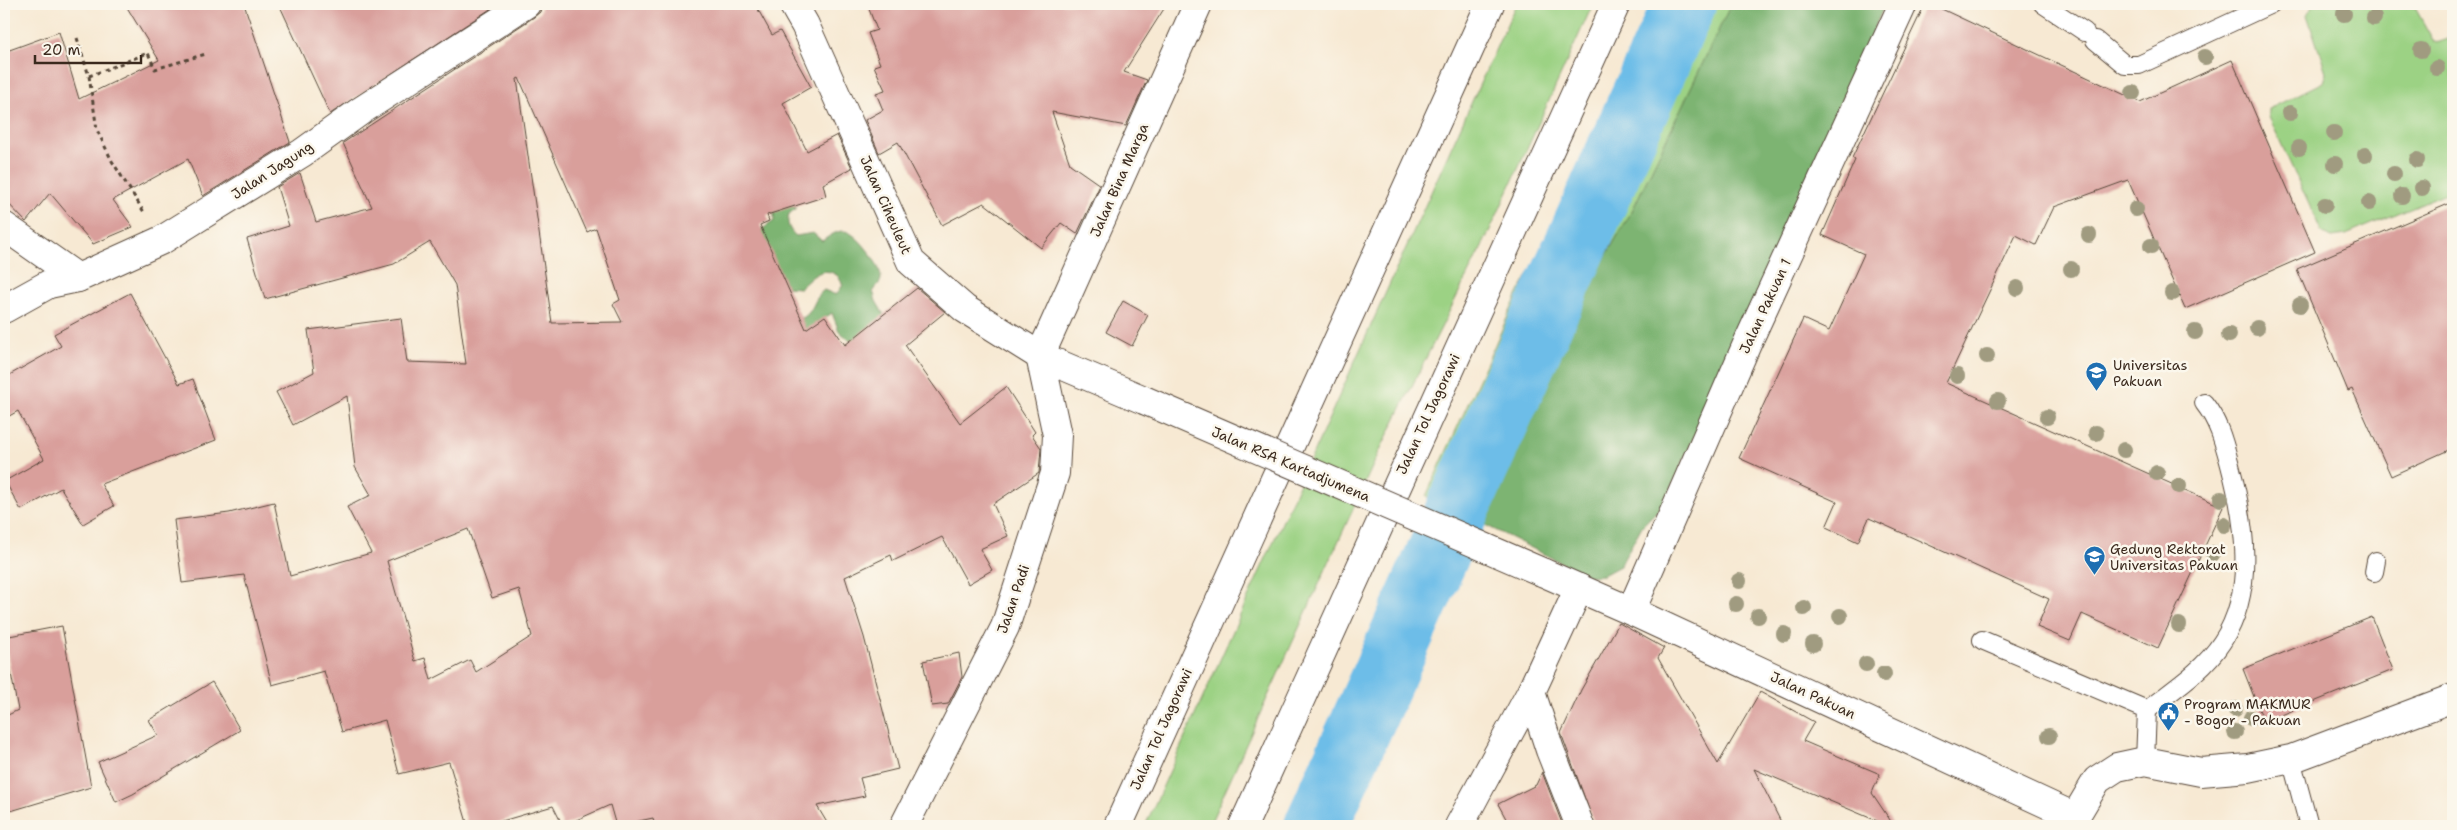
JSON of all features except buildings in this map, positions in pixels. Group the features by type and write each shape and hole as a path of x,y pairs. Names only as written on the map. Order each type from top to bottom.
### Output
{"main road":[{"name":"Jalan Jagung","path":"4,309 49,284 78,278 162,240 302,153 362,110 526,4"},
{"name":"Jalan Ciheuleut","path":"793,4 805,25 911,262 965,309 1040,356"},
{"name":"Jalan Bina Marga","path":"1040,356 1198,4"},
{"name":"Jalan Tol Jagorawi","path":"1118,826 1490,4"},
{"name":"Jalan Tol Jagorawi","path":"1243,826 1616,4"},
{"name":"Jalan Pakuan 1","path":"1632,611 1746,344 1903,4"},
{"path":"4,226 78,278"},
{"name":"Jalan RSA Kartadjumena","path":"1040,356 1542,572"},
{"name":"Jalan Padi","path":"904,826 1005,627 1055,473 1056,435 1040,356"},
{"name":"Jalan Pakuan","path":"1542,572 1632,611 2073,822"},
{"path":"1458,826 1532,692 1579,588"},
{"path":"1532,692 1553,758 1580,826"},
{"path":"2073,822 2097,780 2117,767 2145,761 2201,772 2248,768 2291,759 2453,698"}],"lane":[{"path":"2042,4 2090,36 2125,64 2140,65 2271,4"},
{"path":"2147,710 2205,666 2223,641 2237,614 2243,573 2244,536 2238,496 2222,437 2214,416 2204,403"},
{"path":"1982,640 2147,710"},
{"path":"2145,761 2147,710"},
{"path":"2291,759 2310,826"}],"path":[{"path":"78,38 89,76 97,130 112,161 162,240"},
{"path":"89,76 148,53 155,70 206,54"}],"green space":[{"path":"1516,4 1593,4 1492,226 1379,452 1209,826 1145,826"},
{"path":"1665,4 1731,4 1631,213 1519,404 1469,517 1426,496 1518,294 1627,88"},
{"path":"1731,4 1885,4 1671,489 1659,509 1642,526 1620,566 1603,575 1588,576 1469,517 1519,404 1631,213"},
{"path":"2313,4 2413,4 2433,40 2438,43 2453,37 2453,190 2346,235 2332,237 2322,233 2269,117 2269,109 2323,82 2326,72 2307,15"},
{"path":"795,205 795,209 789,214 788,223 796,236 813,233 822,241 832,234 843,231 848,232 861,242 877,265 881,280 873,291 876,301 887,320 856,346 839,331 832,313 820,321 809,335 799,319 808,314 820,293 824,290 836,295 843,285 838,276 827,271 817,274 800,288 787,287 761,230 774,221 774,209"}],"waterway":[{"path":"1316,826 1684,4"}],"place":[{"name":"Universitas Pakuan","path":"2097,392"},
{"name":"Gedung Rektorat Universitas Pakuan","path":"2094,576"},
{"name":"Program MAKMUR - Bogor - Pakuan","path":"2168,731"}]}
